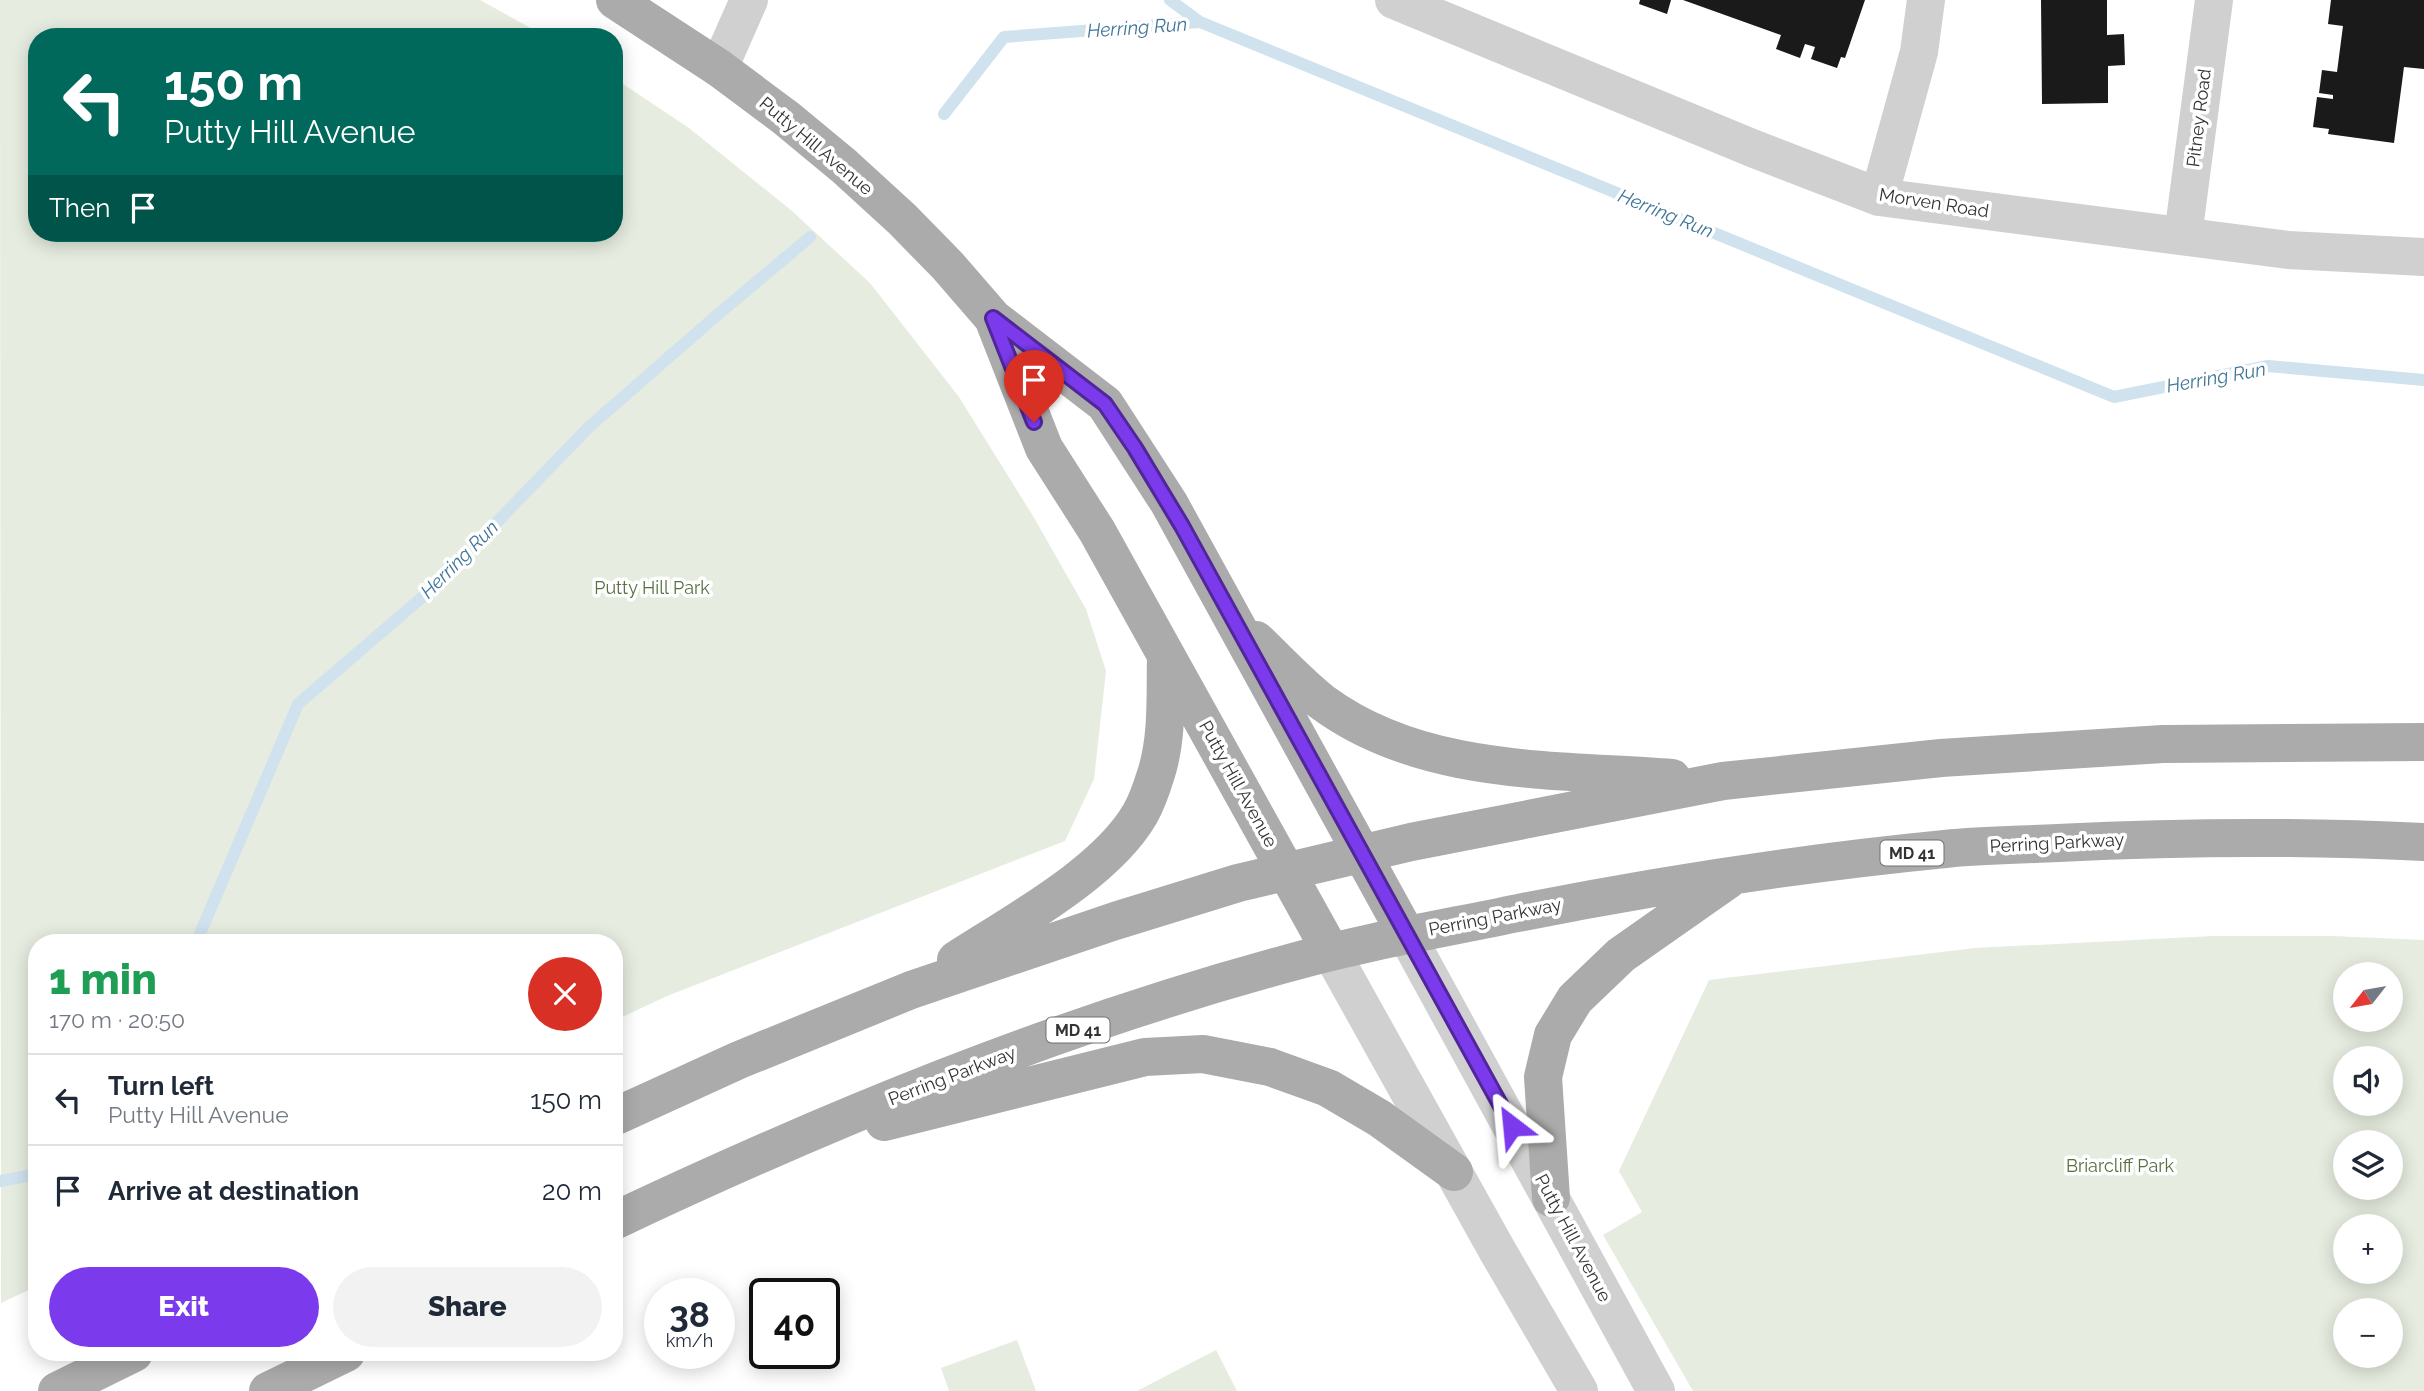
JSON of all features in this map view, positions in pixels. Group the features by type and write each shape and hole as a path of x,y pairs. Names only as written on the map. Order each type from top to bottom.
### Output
{"main road":[{"name":"Putty Hill Avenue","path":"615,0 719,68 786,118 854,175 948,266 993,318 1105,404 1169,503 1406,934"},
{"name":"Putty Hill Avenue","path":"993,318 1045,448 1097,531 1331,951"},
{"path":"1233,620 1322,702 1372,731 1426,752 1494,765 1723,781"},
{"path":"911,990 1083,877 1120,842 1141,813 1157,772 1165,723 1166,654"},
{"path":"623,1112 739,1060 911,990 1115,921 1238,883 1362,853 1723,781 1941,758 2163,744 2424,742"},
{"name":"Perring Parkway","path":"623,1217 760,1153 938,1079 1138,1009 1331,951 1406,934 1592,899 1735,876 1948,849 2163,838 2424,842"},
{"path":"1551,1198 1543,1077 1553,1035 1575,999 1621,955 1735,876"},
{"path":"760,1153 1144,1056 1203,1054 1270,1067 1328,1088 1379,1118 1454,1171"},
{"path":"57,1391 118,1361"},
{"path":"268,1391 330,1361"}],"street":[{"path":"719,68 749,0"},
{"name":"Morven Road","path":"1394,0 1752,148 1879,197 2288,250 2424,257"},
{"path":"1879,197 1919,52 1926,0"},
{"name":"Pitney Road","path":"2183,236 2214,0"},
{"name":"Putty Hill Avenue","path":"1406,934 1656,1391"},
{"name":"Putty Hill Avenue","path":"1331,951 1579,1391"}],"green space":[{"name":"Putty Hill Park","path":"0,0 480,0 531,28 28,28 28,242 623,242 623,84 689,128 792,211 870,283 959,397 1033,516 1086,609 1106,671 1094,779 1065,841 667,996 623,1017 623,934 28,934 28,1290 1,1303"},
{"name":"Briarcliff Park","path":"2214,936 2332,936 2424,940 2424,1391 1693,1391 1603,1235 1642,1212 1619,1171 1709,980 1975,948"},
{"path":"1017,1340 1036,1391 949,1391 941,1368"},
{"path":"1216,1350 1237,1391 1137,1391"}],"building":[{"path":"1640,0 1671,0 1667,14 1639,4"},
{"path":"1683,0 1865,0 1845,58 1841,57 1837,68 1811,59 1815,47 1805,44 1800,58 1776,49 1781,35"},
{"path":"2041,0 2107,0 2107,35 2124,34 2125,65 2108,66 2108,103 2042,104"},
{"path":"2331,0 2424,0 2424,69 2404,67 2394,143 2328,134 2329,129 2313,127 2317,97 2333,99 2333,95 2319,93 2322,70 2337,72 2343,26 2328,24"}],"waterway":[{"path":"1170,0 1200,22"},
{"name":"Herring Run","path":"944,114 1004,37 1200,22 2114,397 2268,366 2424,380"},
{"name":"Herring Run","path":"200,934 298,704 433,588 589,427 810,237"},
{"name":"Herring Run","path":"0,1181 28,1176"}],"route":[{"path":"1034,422 993,318 1105,404 1135,448 1182,526 1512,1126"}]}
